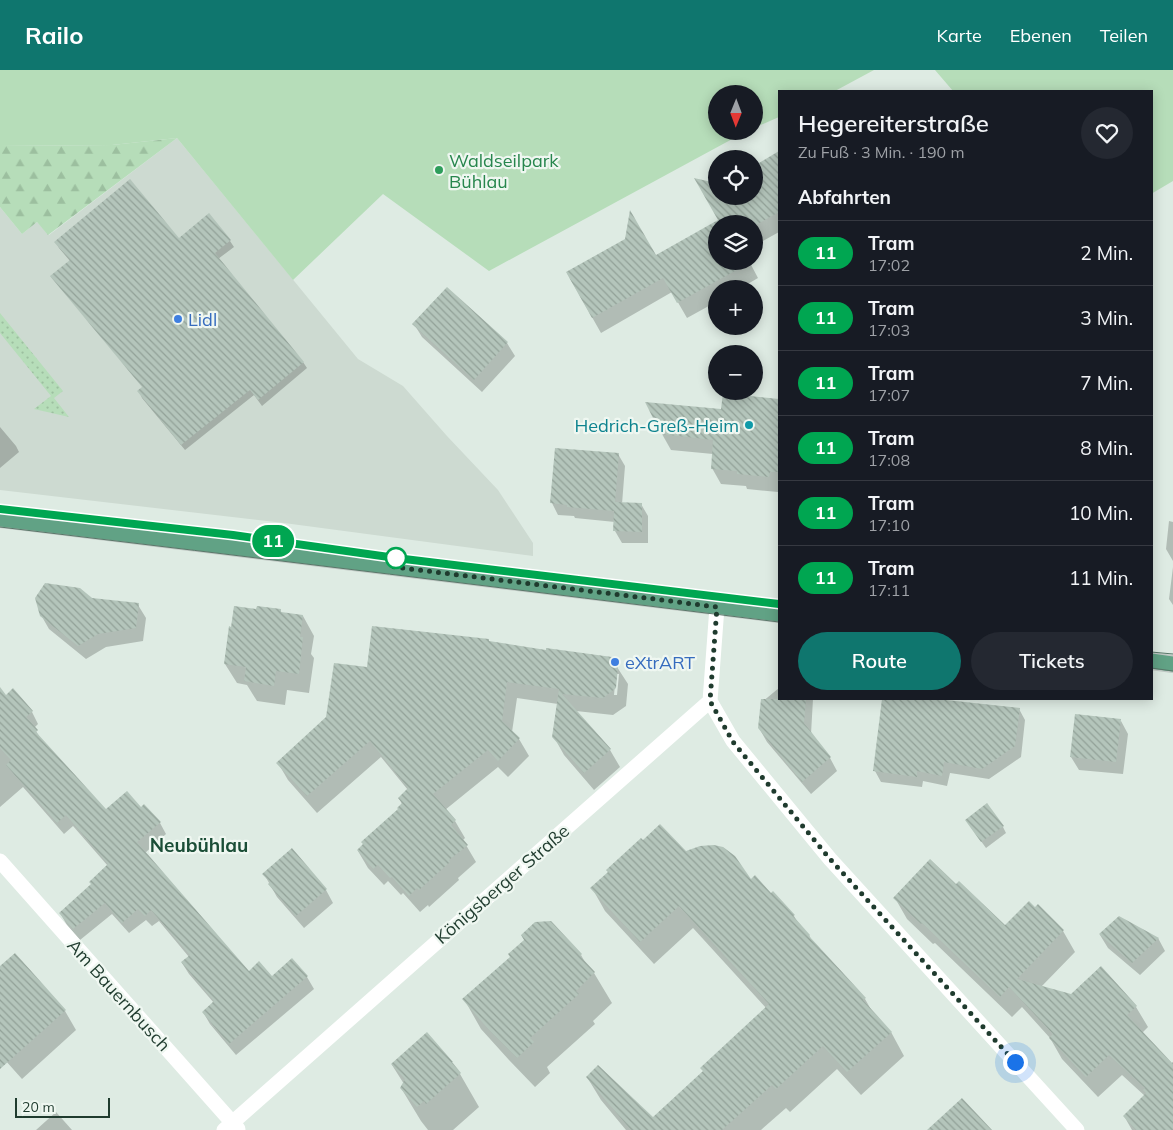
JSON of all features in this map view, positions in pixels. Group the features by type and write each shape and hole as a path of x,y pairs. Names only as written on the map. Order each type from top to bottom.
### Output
{"main road":[{"path":"0,518 778,614"},
{"path":"1153,661 1173,664"}],"street":[{"path":"717,607 710,701 733,742 830,859 1077,1130"},
{"name":"Königsberger Straße","path":"232,1128 710,701"},
{"name":"Am Bauernbusch","path":"0,861 232,1128"}],"shaded area":[{"path":"177,138 358,359 403,386 498,490 533,543 533,556 284,523 0,490 0,207 22,234 37,222 49,235"}],"green space":[{"name":"Waldseilpark Bühlau","path":"0,70 874,70 837,90 778,90 778,117 763,124 763,85 708,85 708,140 730,140 712,150 708,150 708,152 489,271 383,194 293,280 177,138 112,145 0,146"},
{"path":"935,70 1173,70 1173,181 1153,193 1153,90 952,90"},
{"path":"177,138 48,235 37,222 22,234 0,207 0,146 112,145"},
{"path":"0,313 63,391 54,398 69,417 34,409 51,396 0,333"}],"building":[{"path":"778,152 778,213 763,221 763,215 715,215 709,205 763,205 763,161"},
{"path":"694,178 708,181 708,202"},
{"name":"Lidl","path":"130,179 179,238 209,213 231,240 215,253 304,362 258,400 250,390 181,445 137,391 142,387 50,276 70,260 54,242"},
{"path":"630,210 656,255 708,226 708,270 737,270 719,280 708,280 708,286 677,303 663,278 592,318 566,272 625,239"},
{"path":"447,287 508,342 474,380 412,324"},
{"name":"Hedrich-Greß-Heim","path":"763,397 778,399 778,472 770,472 769,477 737,474 737,471 711,469 713,440 661,434 645,402 721,409 722,400 763,400"},
{"path":"555,448 619,453 615,502 642,503 642,532 613,531 614,511 567,507 567,505 550,503"},
{"path":"45,583 80,588 92,598 139,603 136,628 98,634 78,646 40,616 35,598"},
{"path":"234,606 256,609 257,606 281,609 281,612 303,615 300,637 303,637 299,674 276,671 274,686 244,681 246,667 224,664 229,626 231,627"},
{"path":"372,626 489,639 489,641 546,650 546,648 612,657 618,666 616,688 603,698 562,694 611,749 584,773 552,737 559,689 507,682 502,721 520,738 498,761 488,750 433,794 456,820 451,825 468,845 449,860 450,862 419,890 417,888 409,896 378,865 373,869 357,850 363,844 361,842 398,809 402,803 398,798 408,788 370,741 307,796 276,763 326,717 334,663 367,667"},
{"path":"0,687 6,695 13,688 33,711 26,717 38,730 36,732 106,809 127,791 141,807 144,804 161,822 137,842 249,971 259,961 272,976 292,958 308,976 229,1044 202,1012 214,1001 181,962 190,955 151,910 145,916 138,909 122,923 105,903 73,929 59,913 91,884 89,882 108,864 66,815 57,823 6,765 11,760 0,748"},
{"path":"761,699 806,700 804,723 831,757 802,782 758,728"},
{"path":"882,700 946,700 1020,708 1015,746 982,769 944,762 942,776 917,771 917,777 873,771"},
{"path":"1075,714 1121,719 1116,762 1070,757"},
{"path":"987,803 1004,826 981,842 965,820"},
{"path":"660,824 686,851 700,846 714,845 723,847 735,856 751,879 755,875 795,915 793,916 809,936 866,998 863,1000 892,1032 847,1072 823,1046 776,1089 772,1085 722,1130 631,1130 586,1077 598,1065 653,1117 703,1071 700,1068 769,1004 679,906 640,942 590,888 608,872 606,870 641,838 643,840"},
{"path":"292,848 327,889 296,916 268,884 270,882 262,874"},
{"path":"930,859 956,884 959,881 1005,925 1029,901 1035,907 1038,904 1064,930 1017,979 1071,994 1101,966 1137,1006 1127,1015 1173,1062 1173,1130 1136,1130 1123,1116 1146,1093 1143,1090 1145,1088 1109,1055 1086,1077 1049,1038 1053,1034 1009,987 1000,997 893,898"},
{"path":"1119,916 1159,938 1132,963 1099,934"},
{"path":"551,921 582,954 580,956 595,972 576,991 579,994 530,1038 534,1042 517,1058 462,999 510,957 508,954 524,940 521,935 535,922"},
{"path":"15,953 66,1010 0,1069 0,966"},
{"path":"427,1032 461,1073 426,1104 424,1101 417,1107 400,1088 405,1079 391,1064"},
{"path":"962,1098 992,1130 927,1130"}],"tram line":[{"path":"0,509 233,535 778,604"},
{"name":"11","path":"0,509 233,535 396,558 778,604"},
{"path":"0,527 778,622"},
{"path":"1153,652 1173,654"},
{"path":"1153,668 1173,671"}],"place":[{"name":"Waldseilpark Bühlau","path":"439,170"},
{"name":"Lidl","path":"178,319"},
{"name":"Hedrich-Greß-Heim","path":"749,425"},
{"name":"eXtrART","path":"615,662"}],"district":[{"name":"Neubühlau","path":"199,845"}],"route":[{"path":"396,558 394,567 717,607 710,701 733,742 830,859 1015,1062"}]}
